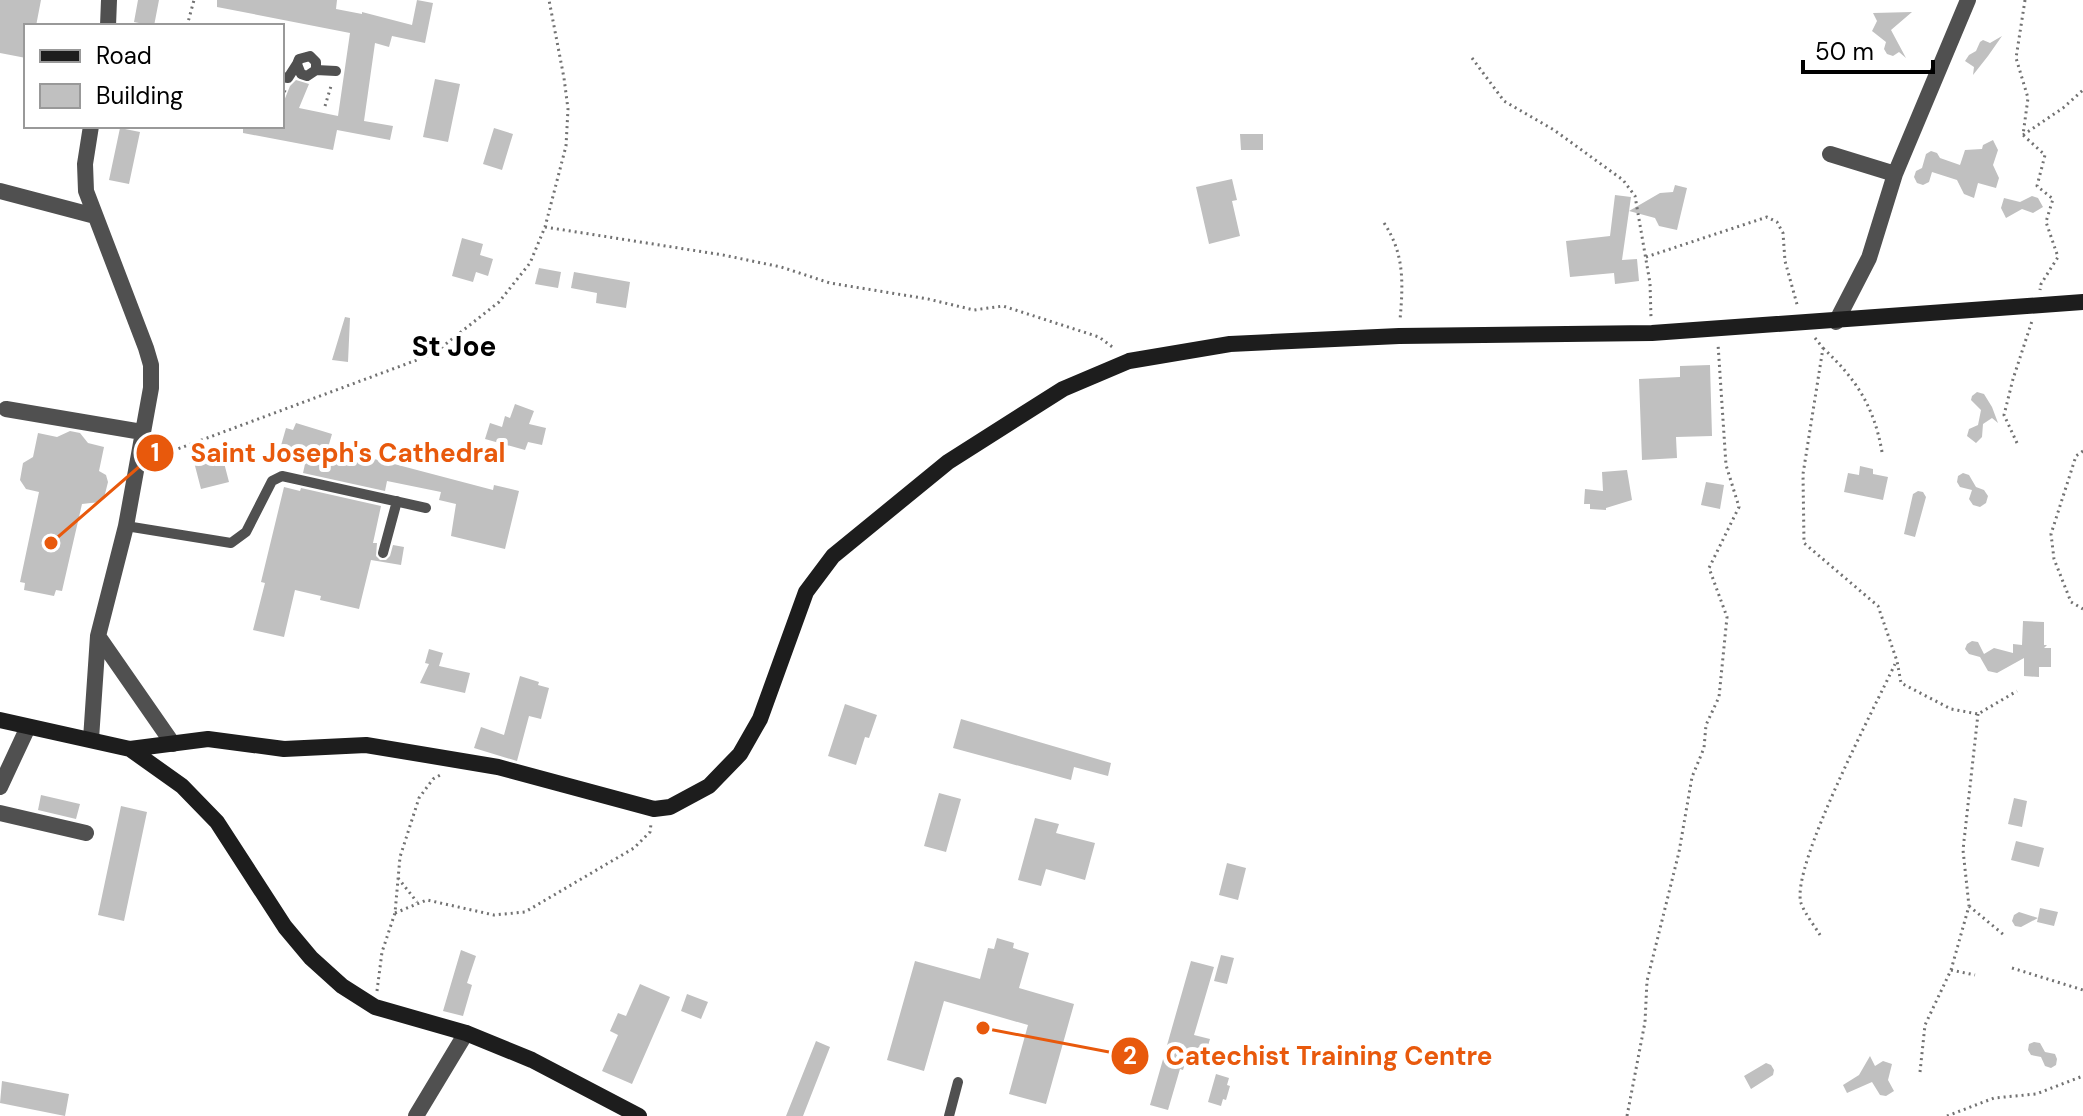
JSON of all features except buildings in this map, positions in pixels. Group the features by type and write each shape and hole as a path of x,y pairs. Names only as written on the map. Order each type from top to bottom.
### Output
{"street":[{"path":"108,24 109,0"},
{"path":"1836,322 1869,258 1895,174 1968,0"},
{"path":"91,128 85,164 86,191 151,365 151,388 126,526 98,636 91,739"},
{"path":"1830,154 1895,174"},
{"path":"0,191 95,216"},
{"path":"0,720 130,749 208,739 284,749 344,745 390,748 498,767 654,809 670,807 709,786 740,754 760,719 806,592 833,556 948,462 1063,389 1129,361 1230,344 1399,336 1652,333 2083,302"},
{"path":"6,409 142,432"},
{"path":"98,636 173,744"},
{"path":"0,787 28,727"},
{"path":"130,749 182,786 217,822 285,927 311,958 342,986 375,1007 466,1033 532,1060 639,1116"},
{"path":"0,813 86,833"},
{"path":"416,1116 466,1033"}],"lane":[{"path":"284,77 288,78 297,64 301,74 307,76 316,70 336,71"},
{"path":"126,526 231,543 246,532 272,481 282,476 426,508"},
{"path":"383,553 397,501"},
{"path":"949,1116 958,1082"}],"path":[{"path":"188,24 194,0"},
{"path":"138,464 433,354 499,302 530,263 545,227 566,146 568,109 549,0"},
{"path":"2023,135 2028,98 2016,58 2025,0"},
{"path":"1472,58 1504,101 1554,130 1623,180 1635,196 1646,257 1652,333"},
{"path":"325,106 336,71"},
{"path":"2023,135 2083,90"},
{"path":"2017,443 2004,415 2038,305 2041,284 2058,257 2046,222 2053,199 2037,186 2045,155 2023,135"},
{"path":"1646,257 1767,217 1777,222 1783,233 1785,261 1803,324 1849,372 1878,428 1882,452"},
{"path":"1384,223 1394,237 1403,279 1399,336"},
{"path":"545,227 723,255 781,267 830,283 974,310 1003,306 1099,337 1129,361"},
{"path":"1627,1116 1645,1022 1647,981 1679,852 1692,777 1704,748 1706,725 1719,697 1727,617 1709,568 1739,507 1726,465 1717,328"},
{"path":"1823,348 1803,474 1804,543 1878,606 1897,661 1901,683 1951,709 1978,714 2017,691"},
{"path":"2083,451 2076,456 2051,534 2054,559 2071,602 2083,609"},
{"path":"1820,935 1801,902 1804,873 1818,828 1897,661"},
{"path":"1920,1072 1925,1025 1951,970 1969,906 1963,850 1978,714"},
{"path":"375,1007 382,952 395,913 400,857 419,798 433,779 445,772"},
{"path":"395,913 427,900 494,915 525,912 634,848 650,832 654,809"},
{"path":"398,878 417,902"},
{"path":"1969,906 2004,935"},
{"path":"2012,968 2083,990"},
{"path":"1951,970 1975,975"},
{"path":"1947,1116 1994,1098 2036,1094 2083,1076"}],"place":[{"name":"Saint Joseph's Cathedral","path":"51,543"},
{"name":"Catechist Training Centre","path":"983,1028"}],"district":[{"name":"St Joe","path":"454,346"}]}
